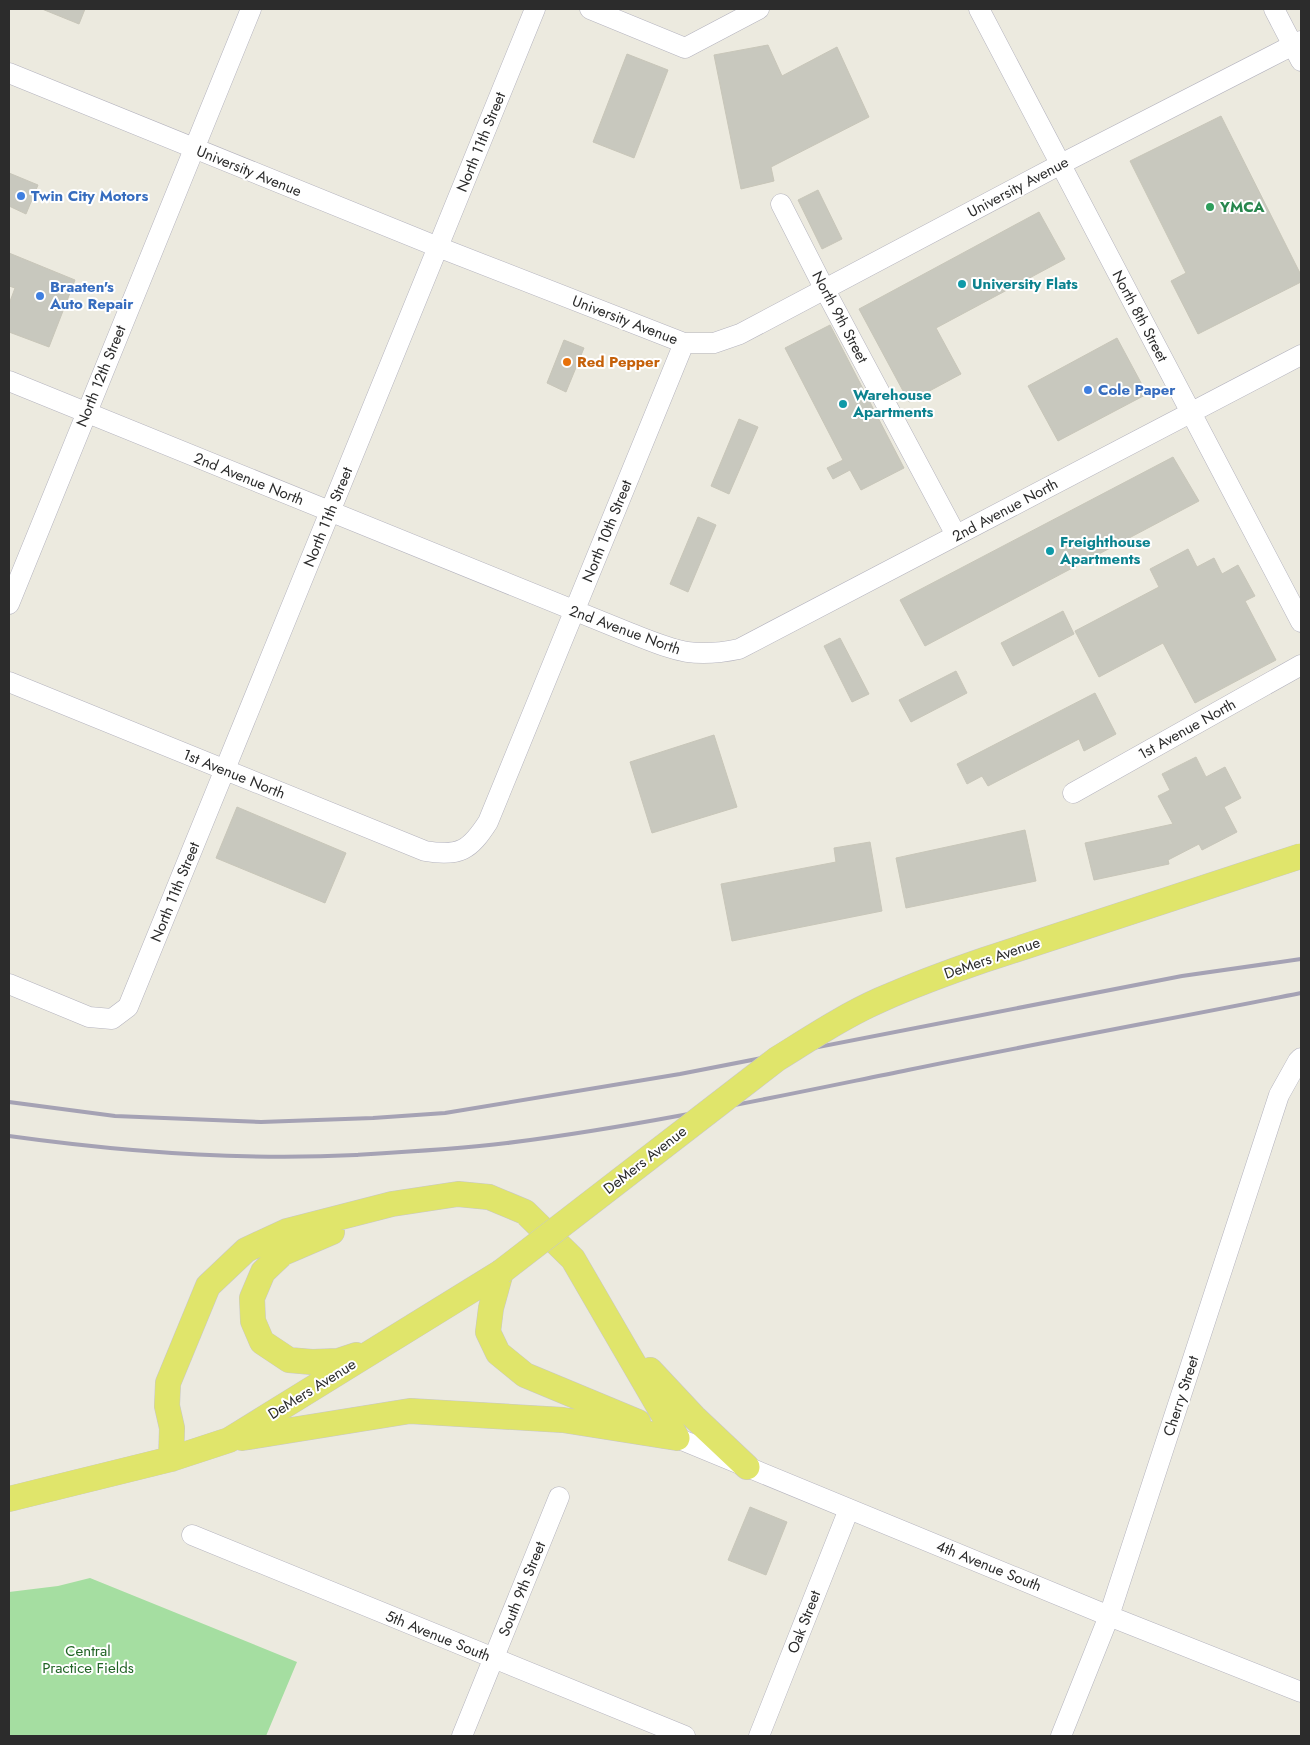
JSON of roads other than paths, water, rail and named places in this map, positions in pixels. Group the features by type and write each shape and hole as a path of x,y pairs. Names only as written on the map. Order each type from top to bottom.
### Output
{"main road":[{"name":"DeMers Avenue","path":"9,1499 172,1459 229,1440 501,1272 777,1059 825,1029 879,1001 933,978 984,960 1301,856"},
{"path":"172,1459 172,1428 167,1406 168,1383 208,1286 246,1250 287,1231 392,1204 458,1194 489,1197 525,1212 573,1259 678,1438"},
{"path":"380,1348 338,1361 312,1362 288,1360 262,1342 253,1322 252,1298 263,1272 283,1253 392,1204"},
{"path":"501,1272 491,1308 488,1332 498,1353 525,1375 678,1438"},
{"path":"611,1324 655,1376 694,1417 747,1467"},
{"path":"229,1440 410,1411 563,1420 678,1438"}],"street":[{"name":"North 12th Street","path":"9,604 251,9"},
{"name":"North 11th Street","path":"9,984 89,1017 112,1019 128,1007 536,9"},
{"path":"590,9 685,48 759,9"},
{"name":"North 8th Street","path":"979,9 1301,622"},
{"path":"1274,9 1298,49"},
{"name":"University Avenue","path":"9,73 438,247 684,343 714,343 740,334 1061,164 1298,49"},
{"name":"North 9th Street","path":"781,204 956,535"},
{"name":"North 10th Street","path":"461,850 476,840 488,822 684,343"},
{"name":"2nd Avenue North","path":"9,381 672,650 694,654 717,654 739,649 1301,355"},
{"name":"1st Avenue North","path":"1073,794 1301,665"},
{"name":"1st Avenue North","path":"9,682 425,852 444,855 461,850"},
{"name":"Cherry Street","path":"1061,1736 1109,1616 1279,1094 1301,1058"},
{"name":"4th Avenue South","path":"678,1438 1109,1616 1301,1692"},
{"name":"South 9th Street","path":"462,1736 559,1497"},
{"name":"Oak Street","path":"759,1736 849,1509"},
{"name":"5th Avenue South","path":"192,1534 684,1736"}],"railway":[{"path":"9,1102 115,1116 261,1122 445,1113 680,1074 1182,976 1301,959"},
{"path":"9,1136 139,1151 269,1157 356,1155 488,1145 557,1136 708,1110 1301,993"}],"place":[{"name":"Twin City Motors","path":"21,196"},
{"name":"YMCA","path":"1210,207"},
{"name":"University Flats","path":"962,284"},
{"name":"Braaten's Auto Repair","path":"40,296"},
{"name":"Red Pepper","path":"567,362"},
{"name":"Cole Paper","path":"1088,390"},
{"name":"Warehouse Apartments","path":"843,404"},
{"name":"Freighthouse Apartments","path":"1050,551"}],"park label":[{"name":"Central Practice Fields","path":"88,1660"}]}
